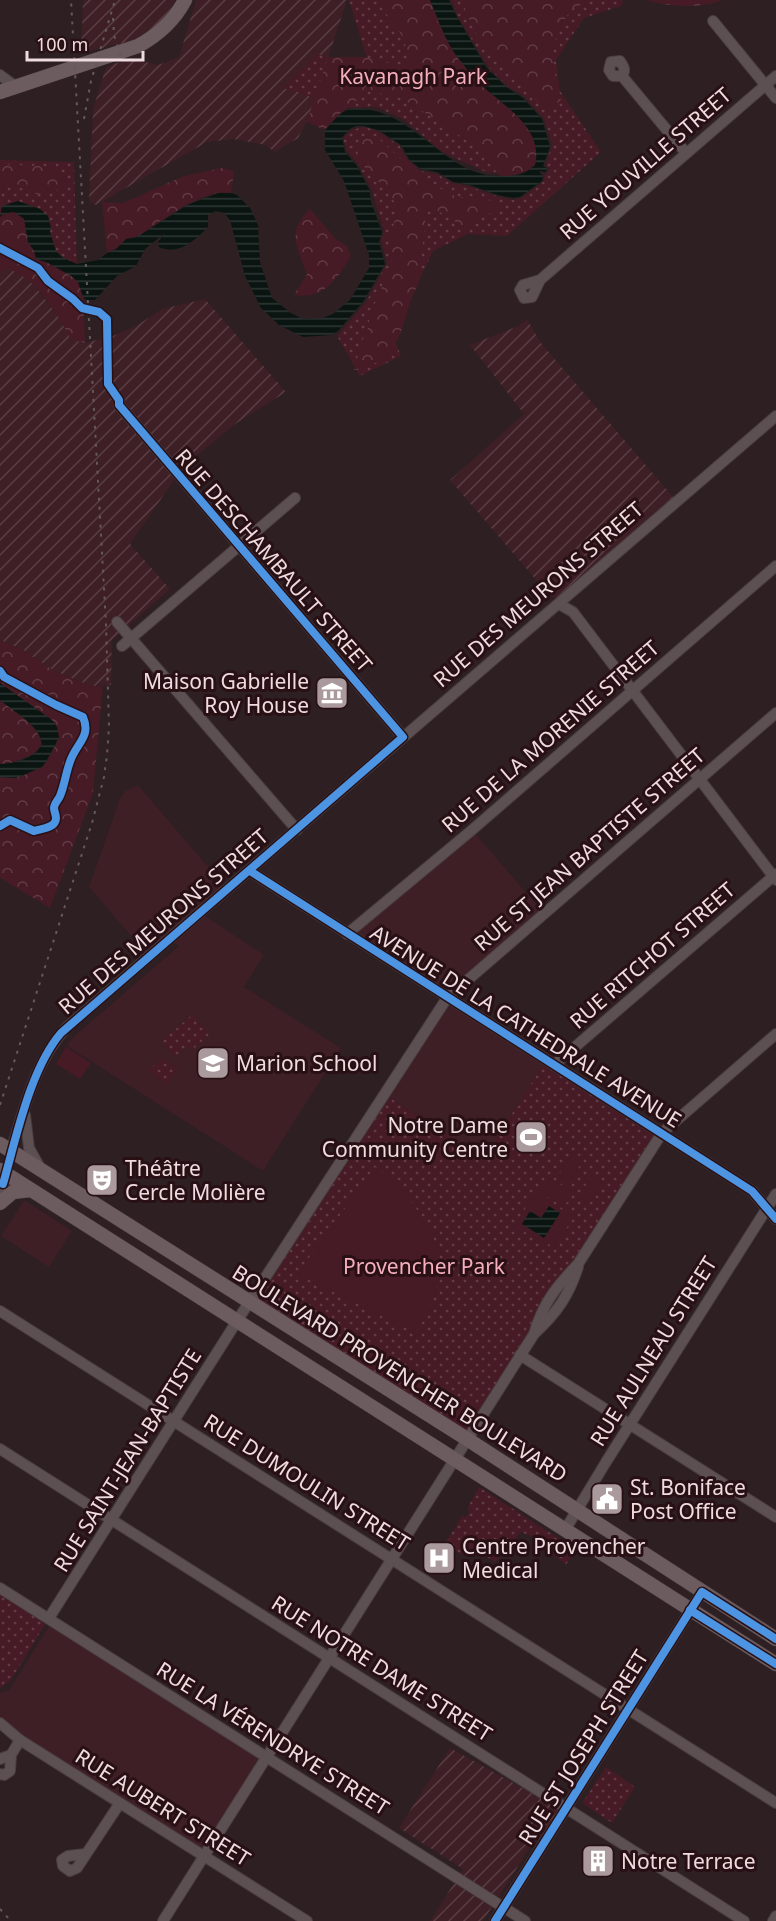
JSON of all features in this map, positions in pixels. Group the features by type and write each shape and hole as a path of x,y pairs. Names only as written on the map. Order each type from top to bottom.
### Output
{"main road":[{"path":"0,92 138,46 166,26 185,0"},
{"name":"BOULEVARD PROVENCHER BOULEVARD","path":"5,1148 467,1439 776,1639"},
{"name":"RUE DES MEURONS STREET","path":"3,1172 5,1148"},
{"name":"BOULEVARD PROVENCHER BOULEVARD","path":"3,1172 776,1664"},
{"path":"0,1203 13,1192 31,1190"}],"street":[{"path":"713,21 776,98"},
{"path":"0,75 15,86"},
{"path":"622,76 686,153"},
{"name":"RUE YOUVILLE STREET","path":"540,280 776,76"},
{"name":"RUE DESCHAMBAULT STREET","path":"119,405 403,737"},
{"name":"RUE DES MEURONS STREET","path":"5,1148 25,1108 48,1050 66,1028 776,416"},
{"path":"122,646 296,498"},
{"name":"RUE DE LA MORENIE STREET","path":"347,934 472,830 776,566"},
{"path":"559,604 573,612 775,877"},
{"path":"117,622 297,830"},
{"name":"RUE ST JEAN BAPTISTE STREET","path":"237,1322 447,998 776,713"},
{"name":"AVENUE DE LA CATHEDRALE AVENUE","path":"250,871 752,1191 776,1219"},
{"name":"RUE RITCHOT STREET","path":"554,1065 775,877"},
{"path":"163,1921 534,1334 546,1302 561,1281 579,1263 662,1133 776,1034"},
{"path":"25,1108 29,1148 34,1161 43,1172"},
{"path":"0,1193 3,1172"},
{"name":"RUE AULNEAU STREET","path":"565,1530 776,1194"},
{"name":"RUE DUMOULIN STREET","path":"0,1311 776,1803"},
{"name":"RUE SAINT-JEAN-BAPTISTE","path":"49,1618 237,1322"},
{"path":"520,1355 776,1517"},
{"name":"RUE NOTRE DAME STREET","path":"0,1449 744,1921"},
{"name":"RUE LA VÉRENDRYE STREET","path":"0,1588 525,1921"},
{"name":"RUE ST JOSEPH STREET","path":"495,1921 702,1592"},
{"name":"RUE AUBERT STREET","path":"0,1723 20,1740 307,1921"},
{"path":"0,1774 4,1775 9,1771 5,1757 20,1740"},
{"path":"85,1854 120,1803"},
{"path":"773,1921 776,1916"}],"shaded area":[{"path":"83,0 175,0 158,24 132,41 81,53"},
{"path":"196,0 347,0 307,122 298,138 275,152 265,145 234,139 207,142 96,205 89,201 93,109 106,67 130,58 158,65 179,57"},
{"path":"430,0 449,0 486,67 506,87 523,98 542,119 550,147 543,166 547,168 546,172 539,171 543,177 542,181 520,197 498,195 467,184 453,182 437,172 421,169 410,161 401,145 378,130 364,126 350,129 342,137 345,152 357,166 369,189 371,202 382,232 379,242 385,264 363,302 338,331 331,335 303,337 279,325 261,308 245,276 230,220 224,213 216,211 208,215 208,227 180,248 159,247 158,242 165,233 145,249 136,266 117,276 95,300 86,300 83,297 78,282 71,276 36,259 28,242 24,219 14,212 0,217 2,206 18,201 40,209 48,216 56,251 62,257 77,264 98,260 116,249 126,239 137,237 187,205 218,193 231,193 237,195 250,208 258,225 260,262 272,298 303,319 323,318 333,314 350,300 369,268 369,255 344,181 325,150 325,130 342,113 350,109 363,109 383,113 417,133 450,158 485,175 518,174 535,165 534,140 529,130 512,111 479,83 458,58"},
{"path":"6,268 17,271 34,285 59,317 71,339 85,343 113,336 136,326 162,309 205,299 286,392 235,424 183,467 130,544 170,589 112,640 111,685 91,686 59,673 27,652 0,640 0,274"},
{"path":"527,319 541,343 674,498 559,600 549,595 450,480 524,414 470,345 518,326"},
{"path":"0,683 52,720 57,727 59,737 42,767 16,778 0,777 0,764 12,763 29,757 42,744 31,724 0,700"},
{"name":"Marion School","path":"138,785 228,890 201,913 264,955 244,987 341,1048 263,1171 67,1046 71,1039 179,946 169,940 149,957 89,887 120,798 125,791"},
{"path":"472,830 545,914 447,998 347,934"},
{"path":"447,998 546,1060 484,1158 384,1094"},
{"path":"24,1200 72,1231 49,1267 1,1236"},
{"path":"549,1206 560,1213 544,1238 522,1224 530,1211 541,1218"},
{"path":"51,1623 266,1757 204,1856 10,1729 0,1717 0,1693 9,1690"},
{"path":"450,1748 568,1813 529,1849 483,1921 430,1921 463,1869 399,1828"}],"green space":[{"name":"Kavanagh Park","path":"349,0 430,0 521,172 488,173 444,153 403,119 376,107 346,108 283,88 318,54 370,69"},
{"name":"Kavanagh Park","path":"376,0 430,0 458,58 479,83 512,111 529,130 536,153 535,166 523,175 501,177 474,146 443,124 401,98 369,91 341,113 325,130 307,122 328,57 365,57 401,66 409,57 401,34"},
{"path":"451,0 622,0 621,6 584,18 556,60 560,91 601,152 507,236 468,234 433,251 393,336 401,356 360,376 337,336 366,302 387,263 381,241 384,231 371,188 358,164 347,151 344,137 351,130 364,127 378,131 400,146 406,158 421,171 437,174 453,183 514,200 523,197 544,181 544,175 549,168 545,166 552,145 544,119 524,96 507,86 488,67 457,15"},
{"path":"462,0 590,0 571,10 551,50 561,100 548,111 508,74 477,35"},
{"path":"646,0 723,0 704,5 684,6"},
{"path":"363,136 376,136 413,169 433,184 455,196 493,201 498,209 464,227 435,209 426,213 419,283 410,302 400,334 389,353 381,360 354,370 361,343 369,326 369,312 379,297 385,276 392,263 389,240 396,217 395,204 390,195 368,171 358,154 358,146"},
{"path":"0,160 74,162 77,264 83,297 85,343 71,339 45,297 28,280 6,268 0,274"},
{"path":"0,164 57,167 68,179 61,189 36,194 13,185 0,190"},
{"path":"222,168 234,171 231,193 206,196 193,202 107,253 102,202 123,203 184,176"},
{"path":"310,209 336,239 347,246 351,256 335,280 322,291 304,296 294,295 307,274 297,248 296,232 298,225"},
{"path":"14,212 24,219 28,242 34,255 41,262 48,263 72,276 78,282 83,297 85,343 71,339 45,297 28,280 6,268 0,274 0,217"},
{"path":"0,640 27,652 59,673 91,686 103,686 93,793 50,908 0,878 0,777 16,778 46,762 57,743 52,720 0,683"},
{"path":"0,700 36,731 41,746 36,753 10,763 0,764"},
{"path":"192,1015 210,1034 192,1050 187,1045 175,1057 162,1041"},
{"path":"66,1047 91,1063 80,1079 56,1064"},
{"path":"163,1058 178,1070 166,1084 148,1070"},
{"name":"Provencher Park","path":"546,1060 662,1133 541,1312 467,1439 250,1303 384,1094 484,1158"},
{"path":"573,1152 584,1159 569,1182 559,1175"},
{"path":"375,1167 392,1181 414,1205 426,1223 438,1250 437,1286 416,1333 301,1276 300,1270"},
{"path":"593,1174 603,1181 589,1204 578,1197"},
{"path":"547,1176 573,1192 564,1207 538,1191"},
{"path":"535,1192 573,1217 555,1248 515,1226"},
{"path":"479,1487 575,1549 566,1565 531,1536 520,1532 506,1555 502,1554 495,1562 472,1547 464,1556 445,1544 462,1516 466,1517 469,1513 468,1507"},
{"path":"0,1588 49,1618 11,1680 0,1688"},
{"path":"606,1767 635,1787 612,1823 582,1803"}],"railway":[{"path":"0,1105 92,823 104,777 109,727 106,624 71,0"},
{"path":"84,119 91,81 115,0"},
{"path":"113,18 114,35 122,61"},
{"path":"0,1909 11,1921"}],"cycle path":[{"path":"0,248 38,268 48,281 82,308 99,312 107,319 108,384 119,400 119,405 403,737 61,1033 50,1048 32,1085 3,1184"},
{"path":"0,671 4,677 83,717 85,724 85,734 71,759 62,791 55,805 55,822 49,827 34,831 10,820 0,826"},
{"path":"250,871 752,1191 776,1219"},
{"path":"495,1921 702,1592 776,1639"},
{"path":"690,1610 776,1664"}],"place":[{"name":"Maison Gabrielle Roy House","path":"332,693"},
{"name":"Marion School","path":"213,1063"},
{"name":"Notre Dame Community Centre","path":"531,1137"},
{"name":"Théâtre Cercle Molière","path":"102,1180"},
{"name":"St. Boniface Post Office","path":"607,1499"},
{"name":"Centre Provencher Medical","path":"439,1558"},
{"name":"Notre Terrace","path":"598,1861"}]}
